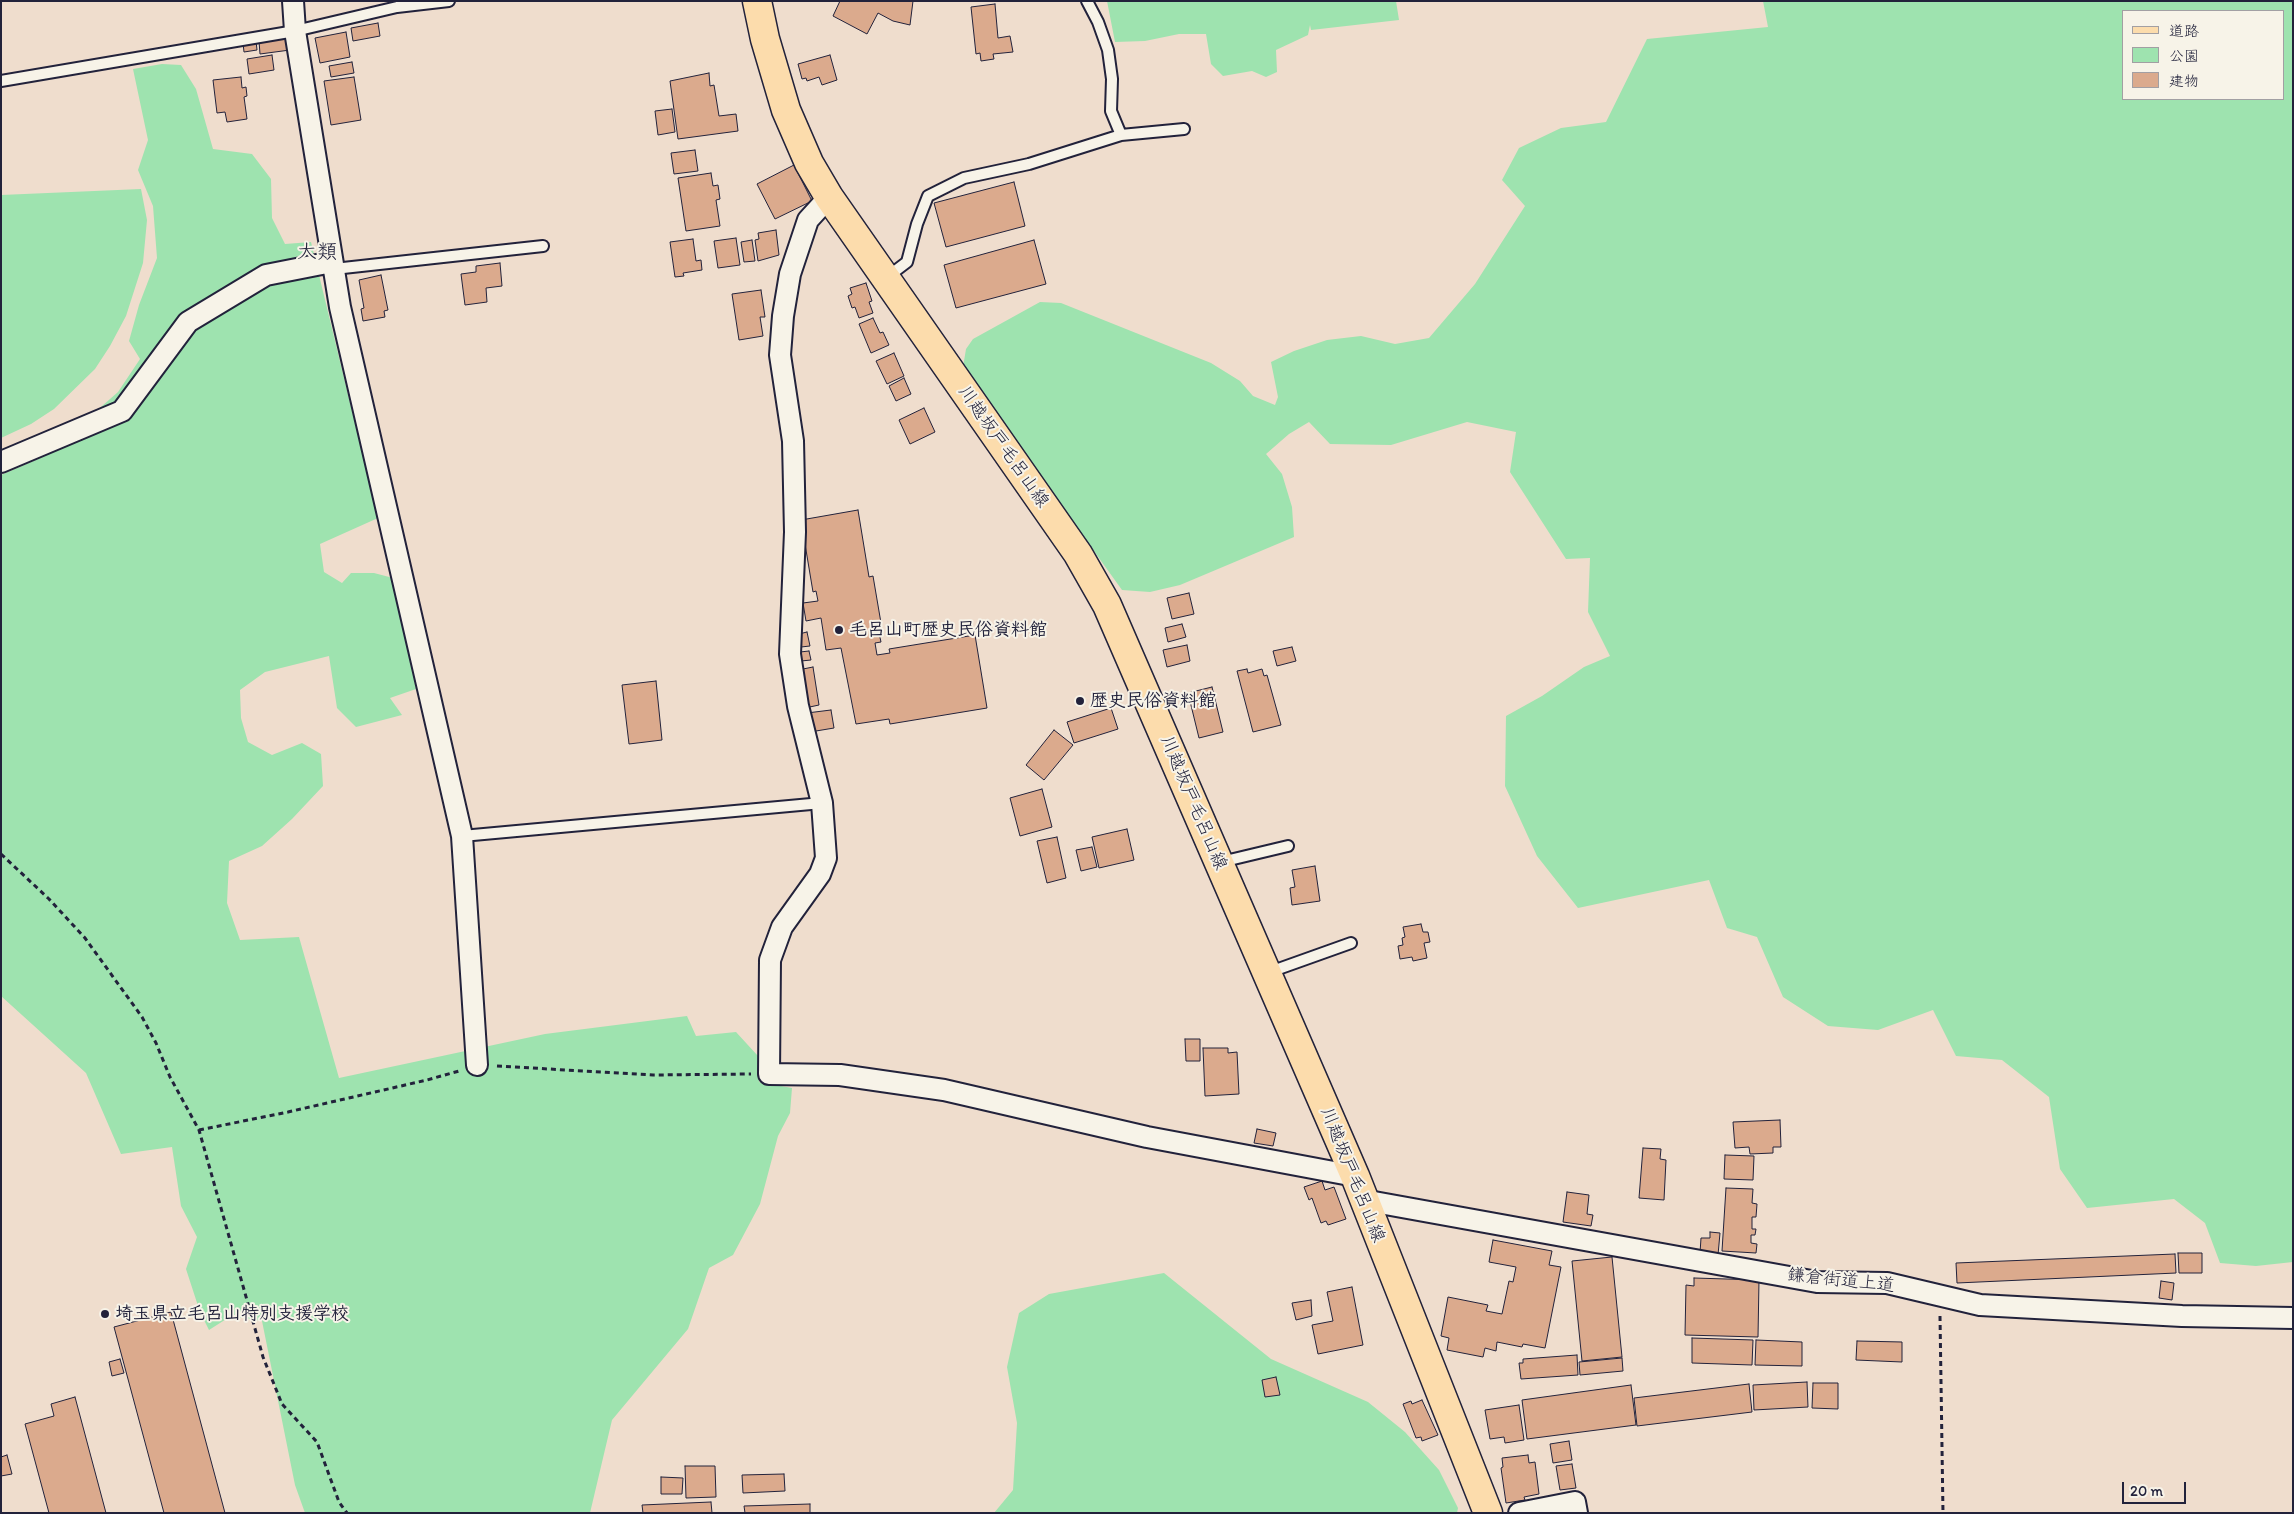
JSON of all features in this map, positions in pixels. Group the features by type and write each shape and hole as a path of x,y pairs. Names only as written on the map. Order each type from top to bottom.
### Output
{"main road":[{"name":"川越坂戸毛呂山線","path":"757,1 765,39 786,110 809,163 829,197 1078,554 1107,605 1359,1188 1488,1513"}],"street":[{"path":"293,1 294,31 333,266 347,336 462,836 477,1065"},
{"path":"822,803 798,706 790,654 795,532 793,441 780,355 783,316 790,274 808,220 829,197"},
{"path":"1,462 122,411 188,322 266,275 333,266"},
{"name":"鎌倉街道上道","path":"822,803 826,858 820,874 782,927 770,960 769,1074 840,1075 944,1090 1359,1188 1817,1282 1887,1283 1990,1306 2182,1316 2293,1318"},
{"path":"1519,1513 1574,1502 1577,1513"}],"lane":[{"path":"1,81 294,31 397,7 449,1"},
{"path":"1087,1 1098,22 1108,50 1112,79 1111,111 1121,135"},
{"path":"886,279 907,262 928,196 964,178 1029,164 1121,135 1184,129"},
{"path":"333,266 544,246"},
{"path":"462,836 822,803"},
{"path":"1219,862 1288,846"},
{"path":"1267,973 1351,943"}],"path":[{"path":"1,854 49,899 85,938 142,1018 151,1034 170,1077 199,1130 263,1357 282,1404 316,1442 339,1502 347,1513"},
{"path":"1939,1295 1943,1513"}],"green space":[{"path":"1107,1 1396,1 1399,20 1311,30 1310,25 1308,35 1276,50 1277,72 1266,77 1252,71 1223,76 1211,64 1206,34 1179,34 1145,41 1115,42"},
{"path":"1763,1 2293,1 2293,1262 2256,1266 2220,1263 2205,1223 2174,1199 2087,1208 2060,1169 2049,1097 2002,1060 1956,1056 1933,1010 1878,1030 1828,1026 1783,997 1757,937 1727,928 1709,880 1578,908 1537,856 1505,786 1506,716 1542,696 1584,667 1610,656 1588,612 1590,558 1566,559 1510,472 1516,432 1467,422 1391,445 1330,444 1309,422 1289,434 1266,454 1282,474 1292,507 1294,537 1180,585 1150,592 1122,590 1081,533 1058,509 963,367 966,349 973,339 1040,302 1061,303 1211,363 1240,381 1253,396 1275,405 1278,397 1271,362 1294,351 1327,340 1361,336 1395,344 1429,338 1475,284 1525,206 1502,180 1519,148 1561,128 1606,122 1647,39 1768,27"},
{"path":"162,64 181,65 196,89 213,149 252,154 271,179 272,218 285,244 311,242 378,518 320,544 324,572 342,583 351,573 374,573 393,578 416,689 390,698 402,715 356,727 337,708 329,656 265,672 240,690 241,718 248,742 272,755 302,743 321,754 323,786 292,819 262,846 229,861 227,903 240,940 299,937 339,1078 545,1034 687,1016 696,1036 736,1032 758,1056 759,1082 792,1088 790,1113 778,1136 760,1204 733,1255 709,1268 688,1329 612,1420 590,1513 305,1513 295,1485 262,1321 231,1316 209,1330 200,1312 186,1269 197,1237 181,1206 172,1147 121,1154 86,1073 1,996 1,475 45,456 118,392 140,359 129,341 139,305 157,258 153,206 138,170 148,140 133,69"},
{"path":"141,189 147,220 143,263 126,316 110,346 95,369 54,409 31,424 1,438 1,195"},
{"path":"1164,1273 1271,1359 1368,1402 1405,1432 1439,1470 1458,1508 1457,1513 994,1513 1013,1490 1017,1423 1007,1367 1019,1313 1049,1294"}],"building":[{"path":"840,1 913,1 910,25 893,21 878,13 867,34 833,16"},
{"path":"995,4 998,38 1010,36 1013,52 993,54 994,59 981,61 980,53 976,54 971,7"},
{"path":"378,23 380,36 353,41 351,28"},
{"path":"346,32 350,57 320,63 315,38"},
{"path":"288,37 290,50 260,54 259,41"},
{"path":"256,41 257,50 244,52 243,43"},
{"path":"272,55 274,70 249,74 247,59"},
{"path":"830,55 837,80 822,85 819,77 807,81 806,78 802,79 798,64"},
{"path":"352,62 354,73 331,77 329,66"},
{"path":"709,73 710,86 714,85 719,116 736,114 738,131 678,139 670,81"},
{"path":"241,77 242,88 246,87 247,96 244,97 247,119 227,122 225,112 217,113 213,80"},
{"path":"354,77 361,120 331,125 324,81"},
{"path":"672,109 675,132 658,135 655,111"},
{"path":"695,150 698,171 674,174 671,153"},
{"path":"794,165 812,201 775,219 757,184"},
{"path":"711,173 713,186 718,185 720,199 716,200 720,226 686,231 678,178"},
{"path":"1014,182 1025,226 946,247 934,203"},
{"path":"776,230 779,255 758,261 755,240 759,239 758,233"},
{"path":"736,238 740,265 718,268 714,241"},
{"path":"693,239 696,261 701,260 702,270 683,273 684,276 675,277 670,242"},
{"path":"752,240 755,261 744,262 741,242"},
{"path":"1034,240 1046,284 956,308 944,265"},
{"path":"500,263 502,286 486,288 487,302 465,305 461,274 476,272 476,266"},
{"path":"381,275 388,310 384,311 385,317 363,321 361,309 364,308 359,280"},
{"path":"866,283 872,301 869,302 873,313 859,318 855,307 852,308 848,296 852,294 850,288"},
{"path":"761,290 765,317 760,317 763,336 739,340 732,294"},
{"path":"873,318 880,333 883,332 889,345 871,353 859,324"},
{"path":"894,353 904,376 887,384 876,361"},
{"path":"904,378 911,394 896,401 889,386"},
{"path":"924,408 935,432 910,444 899,420"},
{"path":"858,510 869,577 873,576 881,623 877,624 881,642 875,643 877,655 890,653 889,649 975,635 987,708 890,724 889,719 856,724 841,648 826,650 821,618 806,621 803,603 818,601 816,591 813,592 801,520"},
{"path":"1189,593 1194,614 1172,619 1167,598"},
{"path":"1182,624 1186,637 1168,642 1165,628"},
{"path":"807,632 810,646 801,647 799,634"},
{"path":"1187,645 1190,661 1167,667 1163,650"},
{"path":"1292,647 1296,661 1277,666 1273,651"},
{"path":"809,651 811,660 801,661 800,652"},
{"path":"813,667 819,705 805,708 798,670"},
{"path":"1247,669 1248,673 1262,669 1264,676 1267,675 1281,725 1253,732 1237,671"},
{"path":"656,681 662,740 629,744 622,685"},
{"path":"1212,687 1223,732 1199,738 1188,693"},
{"path":"1111,708 1118,729 1074,743 1067,722"},
{"path":"831,710 834,728 810,732 807,713"},
{"path":"1054,730 1073,745 1044,780 1026,765"},
{"path":"1042,789 1052,827 1020,836 1010,798"},
{"path":"1127,829 1134,860 1099,868 1092,837"},
{"path":"1057,837 1066,878 1047,883 1037,841"},
{"path":"1092,847 1097,867 1081,871 1076,850"},
{"path":"1315,866 1320,901 1292,905 1290,888 1295,887 1292,870"},
{"path":"1421,924 1423,932 1428,932 1430,942 1424,943 1427,958 1413,961 1412,957 1400,959 1398,946 1403,945 1402,938 1405,937 1403,927"},
{"path":"1185,1039 1200,1039 1200,1061 1186,1061"},
{"path":"1203,1048 1228,1048 1228,1053 1237,1052 1239,1094 1205,1096"},
{"path":"1780,1120 1781,1147 1773,1147 1773,1153 1750,1154 1749,1147 1735,1148 1733,1122"},
{"path":"1257,1129 1276,1133 1273,1146 1254,1143"},
{"path":"1643,1148 1661,1149 1660,1159 1666,1160 1664,1200 1639,1198"},
{"path":"1725,1155 1754,1156 1753,1180 1724,1179"},
{"path":"1322,1181 1325,1190 1334,1187 1346,1219 1328,1225 1326,1221 1321,1223 1312,1198 1309,1200 1304,1187"},
{"path":"1726,1188 1753,1189 1752,1203 1757,1204 1756,1217 1752,1217 1752,1229 1756,1229 1755,1235 1751,1235 1751,1243 1757,1244 1756,1253 1722,1251"},
{"path":"1567,1192 1589,1195 1587,1214 1593,1215 1591,1226 1563,1222"},
{"path":"1710,1232 1720,1233 1718,1255 1700,1253 1701,1238 1710,1238"},
{"path":"1493,1240 1552,1251 1549,1265 1561,1267 1545,1348 1523,1344 1522,1347 1497,1342 1496,1351 1485,1348 1483,1357 1447,1350 1449,1338 1441,1336 1448,1297 1488,1305 1486,1311 1502,1314 1509,1281 1513,1282 1516,1267 1489,1262"},
{"path":"2178,1253 2202,1253 2202,1273 2179,1273"},
{"path":"2175,1254 2176,1273 1957,1283 1956,1263"},
{"path":"1612,1257 1622,1357 1582,1361 1572,1261"},
{"path":"1694,1278 1759,1280 1758,1337 1685,1335 1686,1285 1694,1286"},
{"path":"2161,1281 2174,1283 2172,1300 2159,1298"},
{"path":"1352,1287 1363,1345 1318,1354 1312,1325 1333,1321 1327,1292"},
{"path":"1311,1300 1312,1316 1296,1320 1292,1303"},
{"path":"171,1312 225,1513 164,1513 114,1327"},
{"path":"1692,1338 1753,1340 1752,1365 1692,1363"},
{"path":"1756,1340 1802,1342 1802,1366 1755,1365"},
{"path":"1857,1341 1902,1342 1902,1362 1856,1360"},
{"path":"1577,1355 1578,1375 1521,1379 1519,1363 1523,1363 1523,1359"},
{"path":"1622,1358 1623,1371 1580,1375 1579,1362"},
{"path":"120,1359 124,1373 112,1376 109,1362"},
{"path":"1276,1377 1280,1395 1265,1397 1262,1380"},
{"path":"1807,1382 1808,1407 1754,1410 1753,1385"},
{"path":"1813,1383 1838,1383 1838,1409 1812,1408"},
{"path":"1749,1384 1752,1412 1637,1426 1634,1398"},
{"path":"1631,1385 1636,1425 1527,1439 1522,1400"},
{"path":"75,1397 106,1513 49,1513 25,1424 54,1416 51,1404"},
{"path":"1422,1400 1438,1435 1422,1441 1421,1437 1416,1438 1403,1404 1411,1401 1412,1404"},
{"path":"1519,1405 1524,1440 1505,1443 1504,1437 1490,1439 1485,1410"},
{"path":"1569,1441 1572,1460 1553,1463 1550,1444"},
{"path":"7,1455 12,1474 1,1476 1,1457"},
{"path":"1528,1455 1529,1463 1535,1462 1539,1494 1524,1497 1525,1500 1506,1503 1501,1468 1503,1467 1502,1458"},
{"path":"1572,1464 1576,1488 1560,1490 1556,1466"},
{"path":"685,1466 715,1466 716,1497 686,1498"},
{"path":"784,1474 785,1491 743,1493 742,1475"},
{"path":"661,1477 683,1478 682,1494 661,1494"},
{"path":"711,1502 712,1513 643,1513 642,1505"},
{"path":"810,1504 810,1513 745,1513 744,1506"}],"place":[{"name":"毛呂山町歴史民俗資料館","path":"839,630"},
{"name":"歴史民俗資料館","path":"1080,701"},
{"name":"埼玉県立毛呂山特別支援学校","path":"105,1314"}],"district":[{"name":"大類","path":"317,253"}]}
